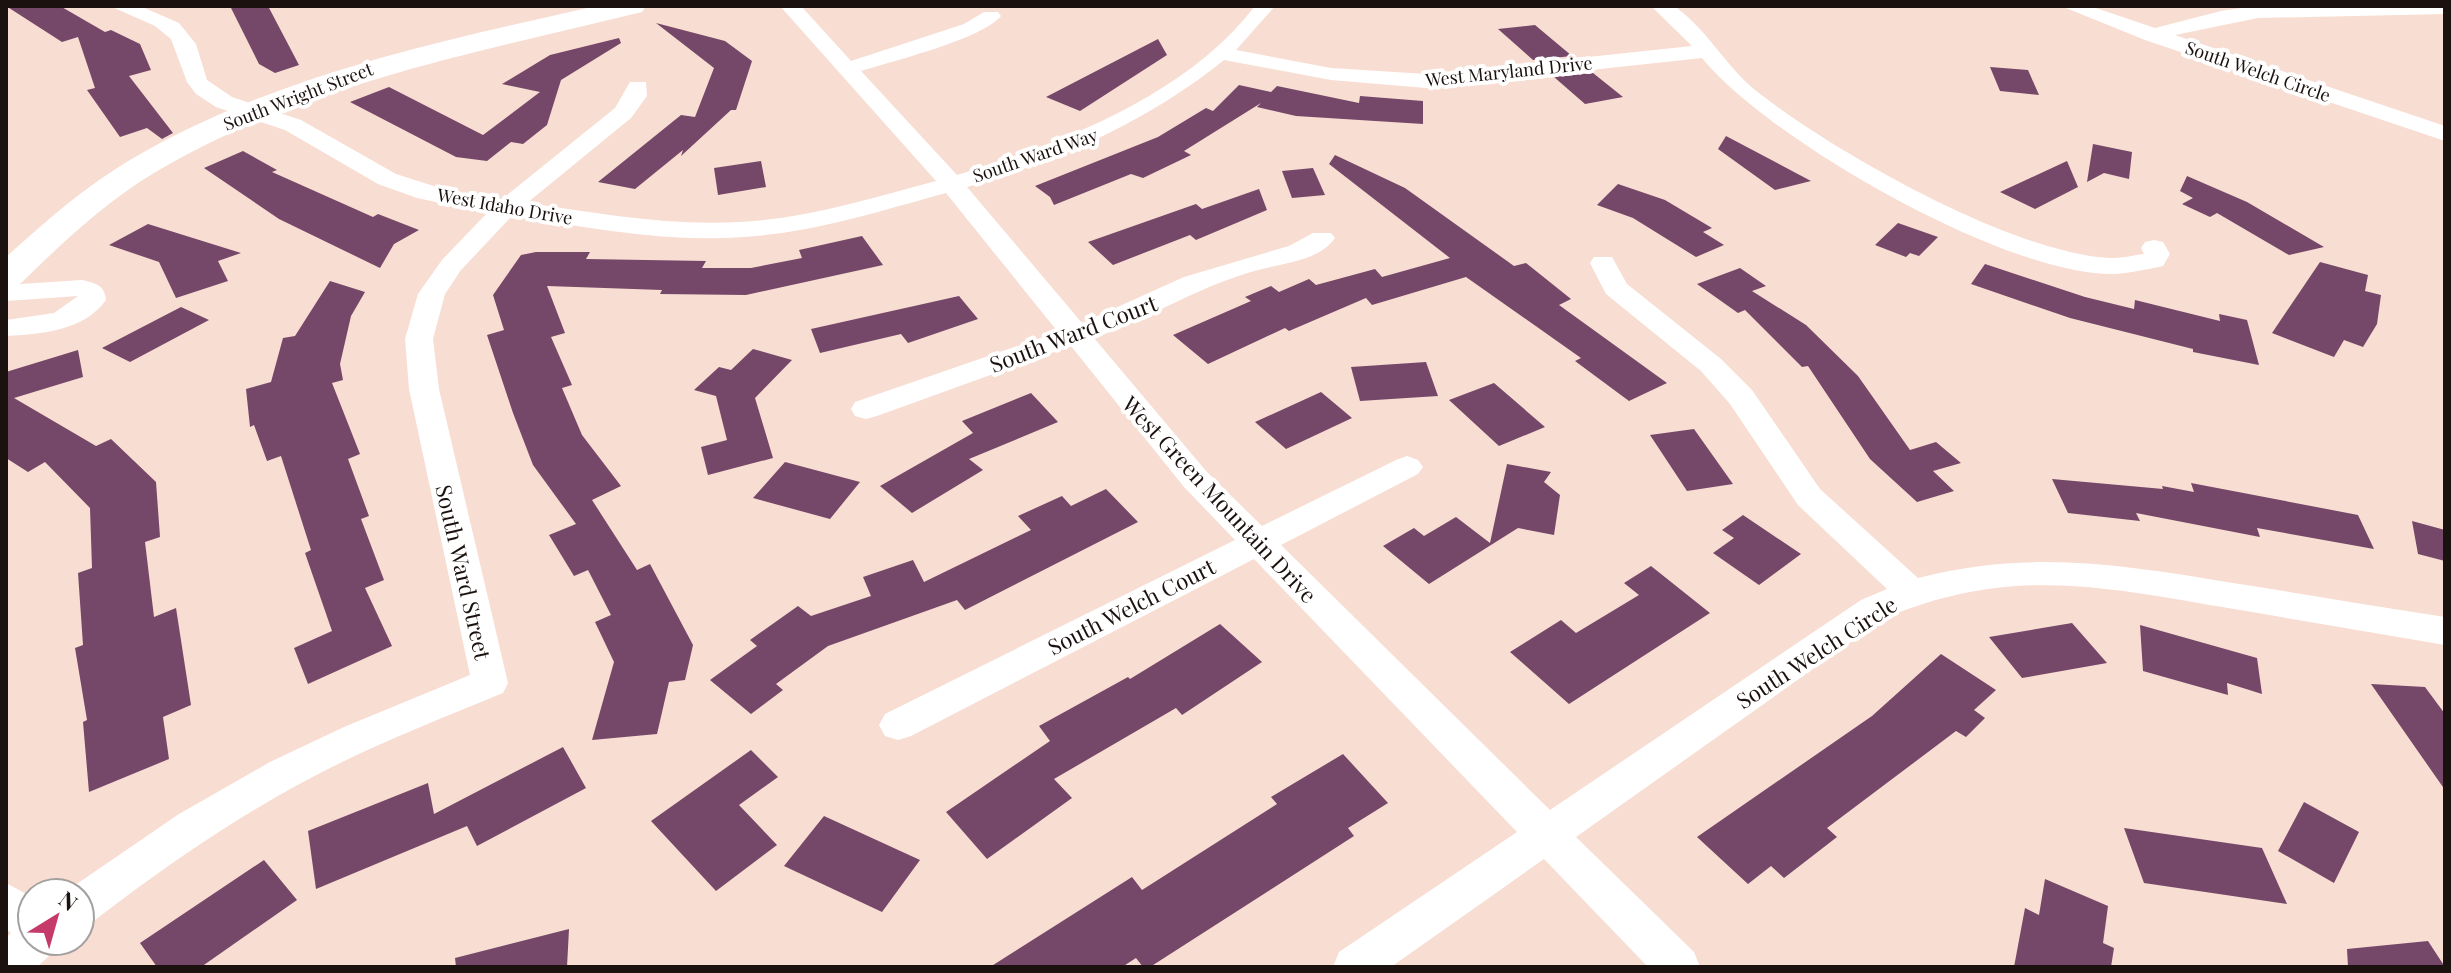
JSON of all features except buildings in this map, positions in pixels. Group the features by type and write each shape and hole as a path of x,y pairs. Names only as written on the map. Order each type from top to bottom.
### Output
{"street":[{"name":"West Idaho Drive","path":"120,6 173,27 187,44 194,75 203,89 303,130 395,182 509,208 659,229 744,230 808,222 952,184"},
{"name":"South Wright Street","path":"6,277 47,235 109,187 181,144 252,111 318,85 402,59 632,6"},
{"name":"West Green Mountain Drive","path":"790,6 850,68 952,184 1155,433 1257,543 1678,967"},
{"name":"South Ward Way","path":"952,184 1072,145 1114,127 1174,91 1219,53 1265,6"},
{"path":"1661,6 1677,17 1736,84 1790,127 1848,165 1924,205 2004,236 2089,262 2143,265 2154,260 2157,254 2154,248"},
{"name":"South Welch Circle","path":"2071,6 2445,134"},
{"path":"2152,36 2189,20 2226,13 2445,8"},
{"path":"850,68 971,28 991,16"},
{"name":"West Maryland Drive","path":"1219,53 1331,74 1426,81 1705,51"},
{"name":"South Ward Street","path":"96,894 144,860 268,782 359,737 490,683 427,404 419,342 427,303 442,274 509,208 623,113 636,96 638,87"},
{"name":"South Ward Court","path":"866,409 1075,336 1135,313 1193,283 1238,267 1298,252 1322,238"},
{"path":"1603,263 1616,288 1711,365 1741,397 1809,497 1911,591"},
{"path":"6,293 82,288 92,292 92,300 75,315 6,328"},
{"name":"South Welch Court","path":"898,725 1407,467"},
{"name":"South Welch Circle","path":"1355,967 1873,609 1911,591 1975,574 2047,570 2123,577 2445,631"}]}
